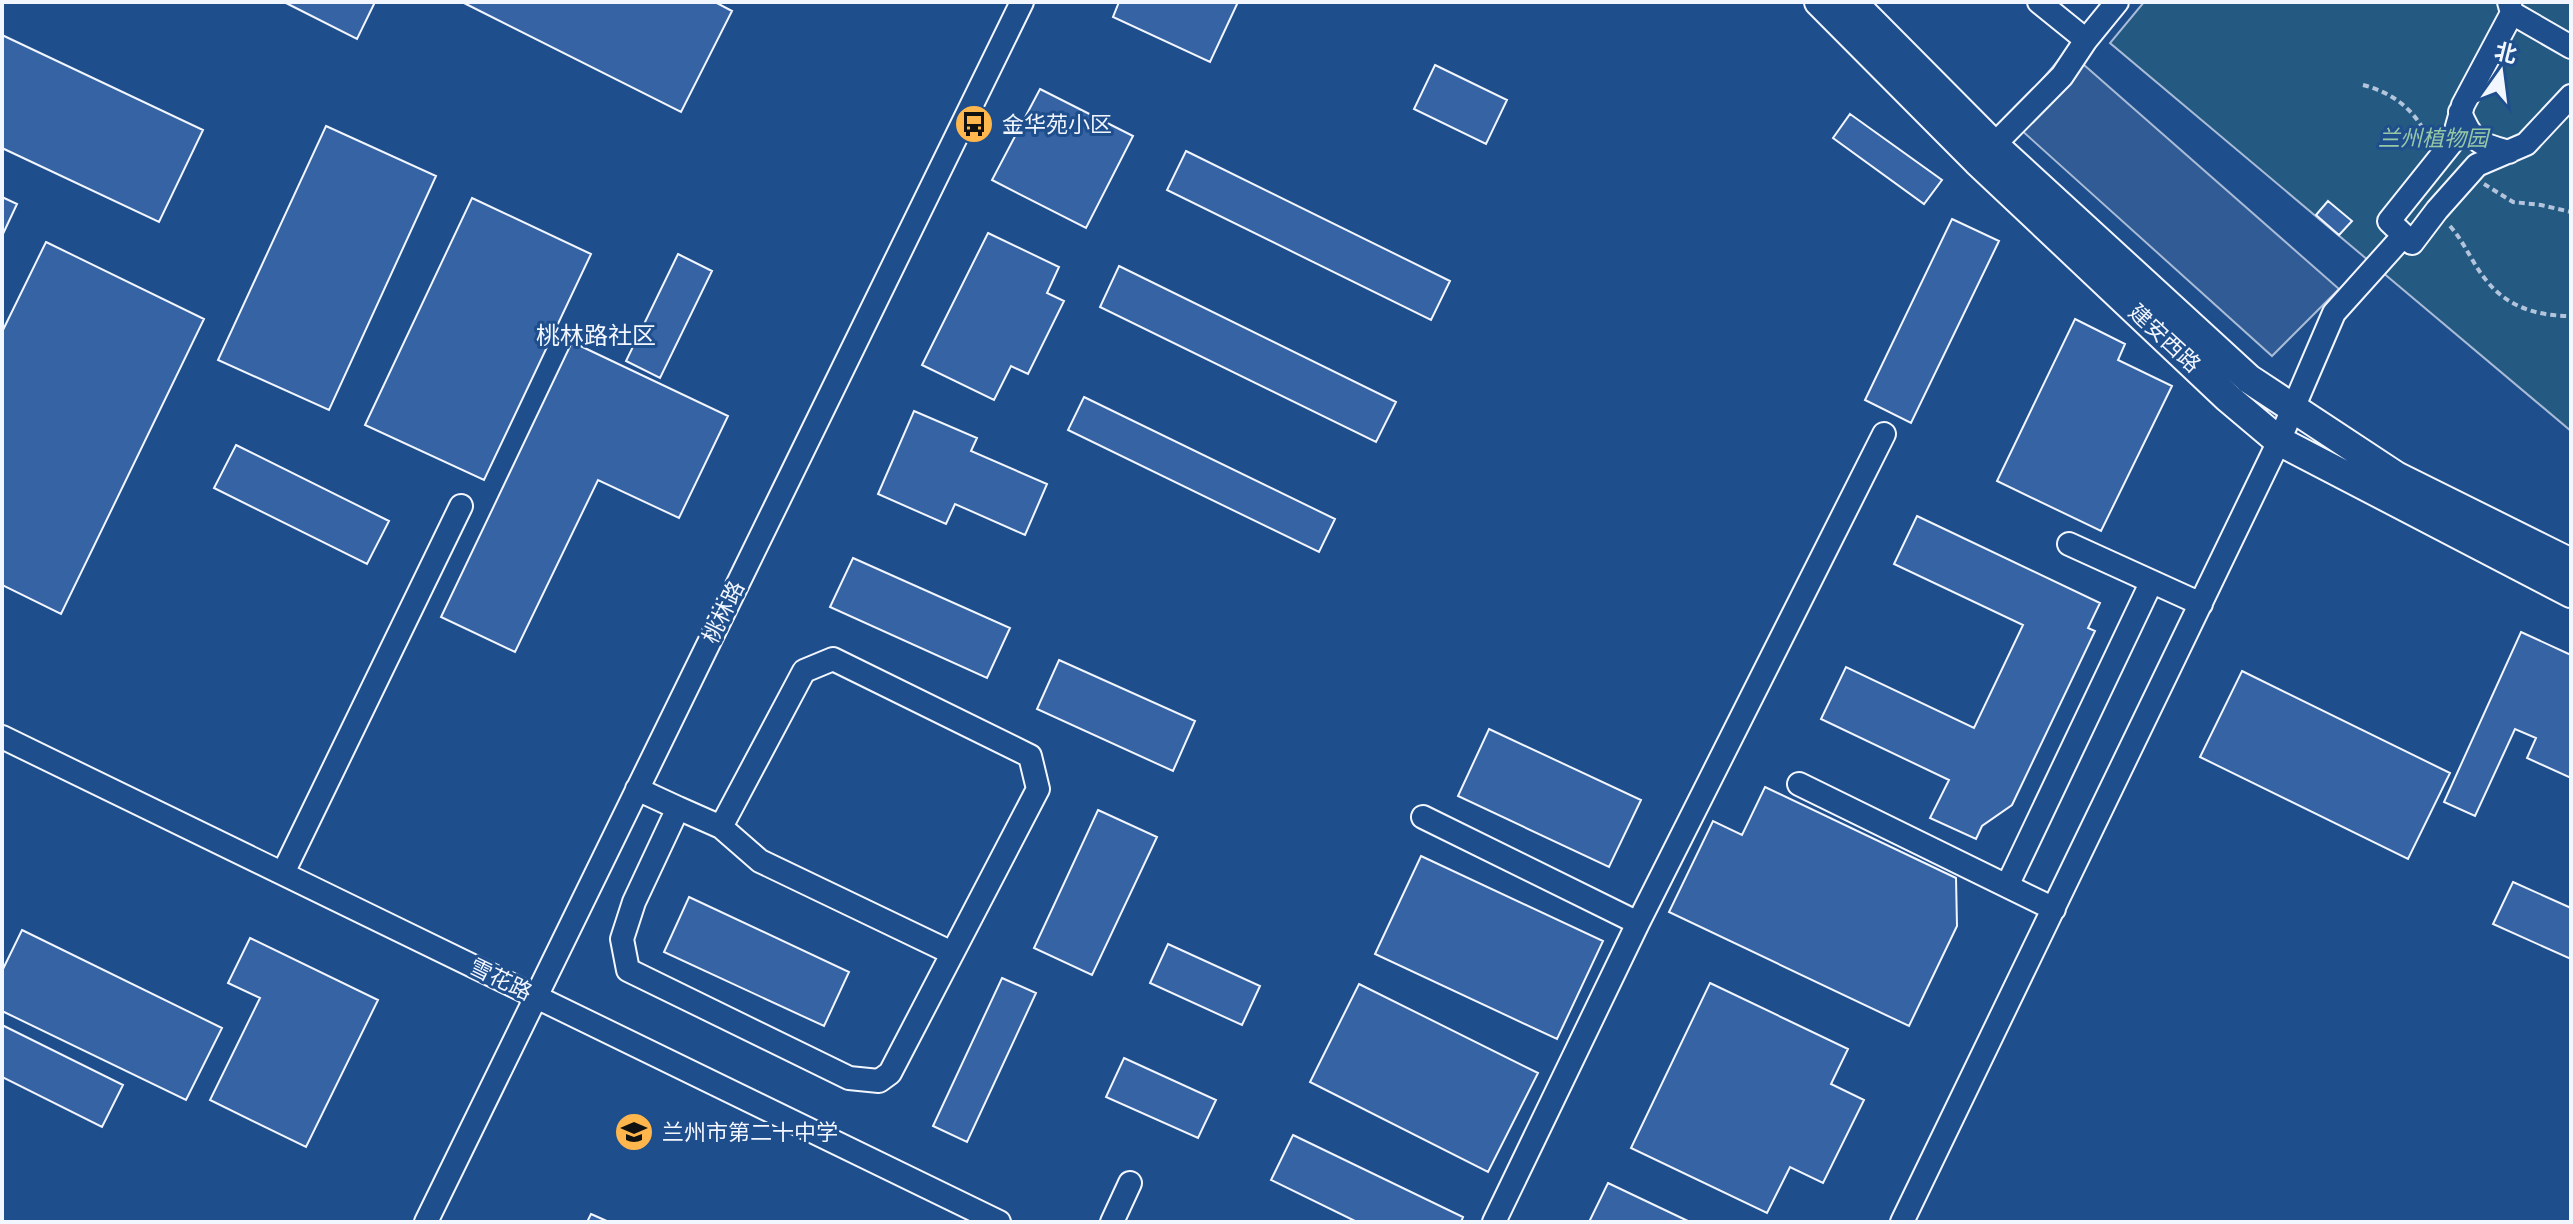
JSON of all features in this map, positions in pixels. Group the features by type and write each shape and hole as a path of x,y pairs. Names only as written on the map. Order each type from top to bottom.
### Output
{"main road":[{"name":"建安西路","path":"1819,2 1986,153 2249,379 2293,411 2396,476 2571,563"},
{"name":"建安西路","path":"1852,2 1986,153 2228,398 2279,441 2571,593"}],"street":[{"name":"桃林路","path":"426,1222 1022,2"},
{"path":"2039,2 2086,40"},
{"path":"1986,153 2062,76 2117,2"},
{"path":"2571,47 2510,8 2460,112 2453,141 2389,221 2412,243 2477,165 2526,144 2571,96"},
{"path":"2460,112 2467,132 2483,144 2509,152"},
{"path":"1902,1222 2279,441 2334,313 2404,235"},
{"path":"1494,1222 1638,923 1884,434"},
{"path":"283,873 461,506"},
{"path":"2069,544 2201,604"},
{"path":"2007,886 2151,583"},
{"path":"678,808 634,902 622,939 628,970 849,1078 879,1081 890,1073 1038,789 1030,756 833,659 804,671 721,827"},
{"name":"雪花路","path":"2,737 999,1222"},
{"path":"1799,784 2054,909"},
{"path":"637,789 721,827 760,861 952,953"},
{"path":"1423,817 1638,923"},
{"path":"793,877 806,869 888,910"},
{"path":"1112,1222 1130,1183"}],"path":[{"path":"2363,85 2386,91 2422,126 2429,140 2429,169"},
{"path":"2469,175 2513,202 2571,212"},
{"path":"2437,210 2464,242 2484,279 2505,300 2532,313 2571,316"}],"green space":[{"name":"兰州植物园","path":"2144,2 2571,2 2571,431 2110,43"}],"shaded area":[{"path":"2067,50 2339,289 2272,356 2009,119"}],"building":[{"path":"284,2 375,2 357,39"},
{"path":"462,2 715,2 732,11 681,112"},
{"path":"1119,2 1238,2 1210,62 1113,17"},
{"path":"2,35 203,130 159,222 2,148"},
{"path":"1435,65 1507,100 1486,144 1414,109"},
{"path":"1040,89 1133,136 1086,228 992,180"},
{"path":"1850,114 1942,180 1924,204 1833,138"},
{"path":"326,126 436,176 329,410 218,360"},
{"path":"1186,151 1450,281 1431,320 1167,190"},
{"path":"2,197 17,204 2,236"},
{"path":"472,198 591,254 484,480 365,425"},
{"path":"2328,201 2352,221 2339,235 2316,215"},
{"path":"1952,219 1999,241 1911,423 1865,400"},
{"path":"988,233 1059,267 1047,293 1064,301 1028,374 1011,366 994,400 922,365"},
{"path":"46,242 204,319 61,614 2,585 2,332"},
{"path":"678,254 712,271 660,378 626,361"},
{"path":"1119,266 1396,402 1376,442 1100,307"},
{"path":"2075,319 2125,344 2118,360 2172,386 2101,531 1997,481"},
{"path":"572,342 728,416 679,518 598,480 515,652 441,617"},
{"path":"1084,397 1335,519 1319,552 1068,430"},
{"path":"914,411 977,438 971,451 1047,484 1025,535 955,504 946,524 878,494"},
{"path":"236,445 389,521 367,564 214,488"},
{"path":"1917,516 2100,603 2088,628 2095,631 2012,805 1982,826 1976,839 1930,818 1949,780 1821,719 1846,667 1974,728 2023,625 1894,564"},
{"path":"853,558 1010,628 987,678 830,607"},
{"path":"2521,632 2571,655 2571,778 2527,758 2536,738 2515,729 2475,816 2444,802"},
{"path":"1059,660 1195,721 1173,771 1037,709"},
{"path":"2242,671 2450,773 2408,859 2200,757"},
{"path":"1489,729 1641,800 1609,867 1458,796"},
{"path":"1765,787 1956,878 1957,926 1909,1026 1669,912 1713,821 1742,835"},
{"path":"1098,810 1157,837 1092,975 1034,948"},
{"path":"1421,856 1603,941 1557,1039 1375,954"},
{"path":"2513,882 2571,908 2571,959 2493,924"},
{"path":"689,897 849,972 824,1026 664,952"},
{"path":"22,930 222,1028 186,1100 2,1011 2,971"},
{"path":"250,938 378,1000 306,1147 210,1100 260,998 228,983"},
{"path":"1168,944 1260,986 1242,1025 1150,983"},
{"path":"1002,978 1036,993 967,1142 933,1126"},
{"path":"1710,983 1848,1049 1831,1084 1864,1100 1823,1183 1790,1167 1767,1213 1631,1148"},
{"path":"1359,984 1538,1073 1488,1172 1310,1082"},
{"path":"2,1025 123,1085 102,1127 2,1077"},
{"path":"1124,1058 1216,1100 1198,1138 1106,1097"},
{"path":"1293,1135 1463,1217 1461,1222 1357,1222 1271,1180"},
{"path":"1608,1183 1690,1222 1589,1222"},
{"path":"591,1214 609,1222 587,1222"}],"place":[{"name":"金华苑小区","path":"974,124"},
{"name":"兰州市第二十中学","path":"634,1132"}],"district":[{"name":"桃林路社区","path":"596,335"}]}
